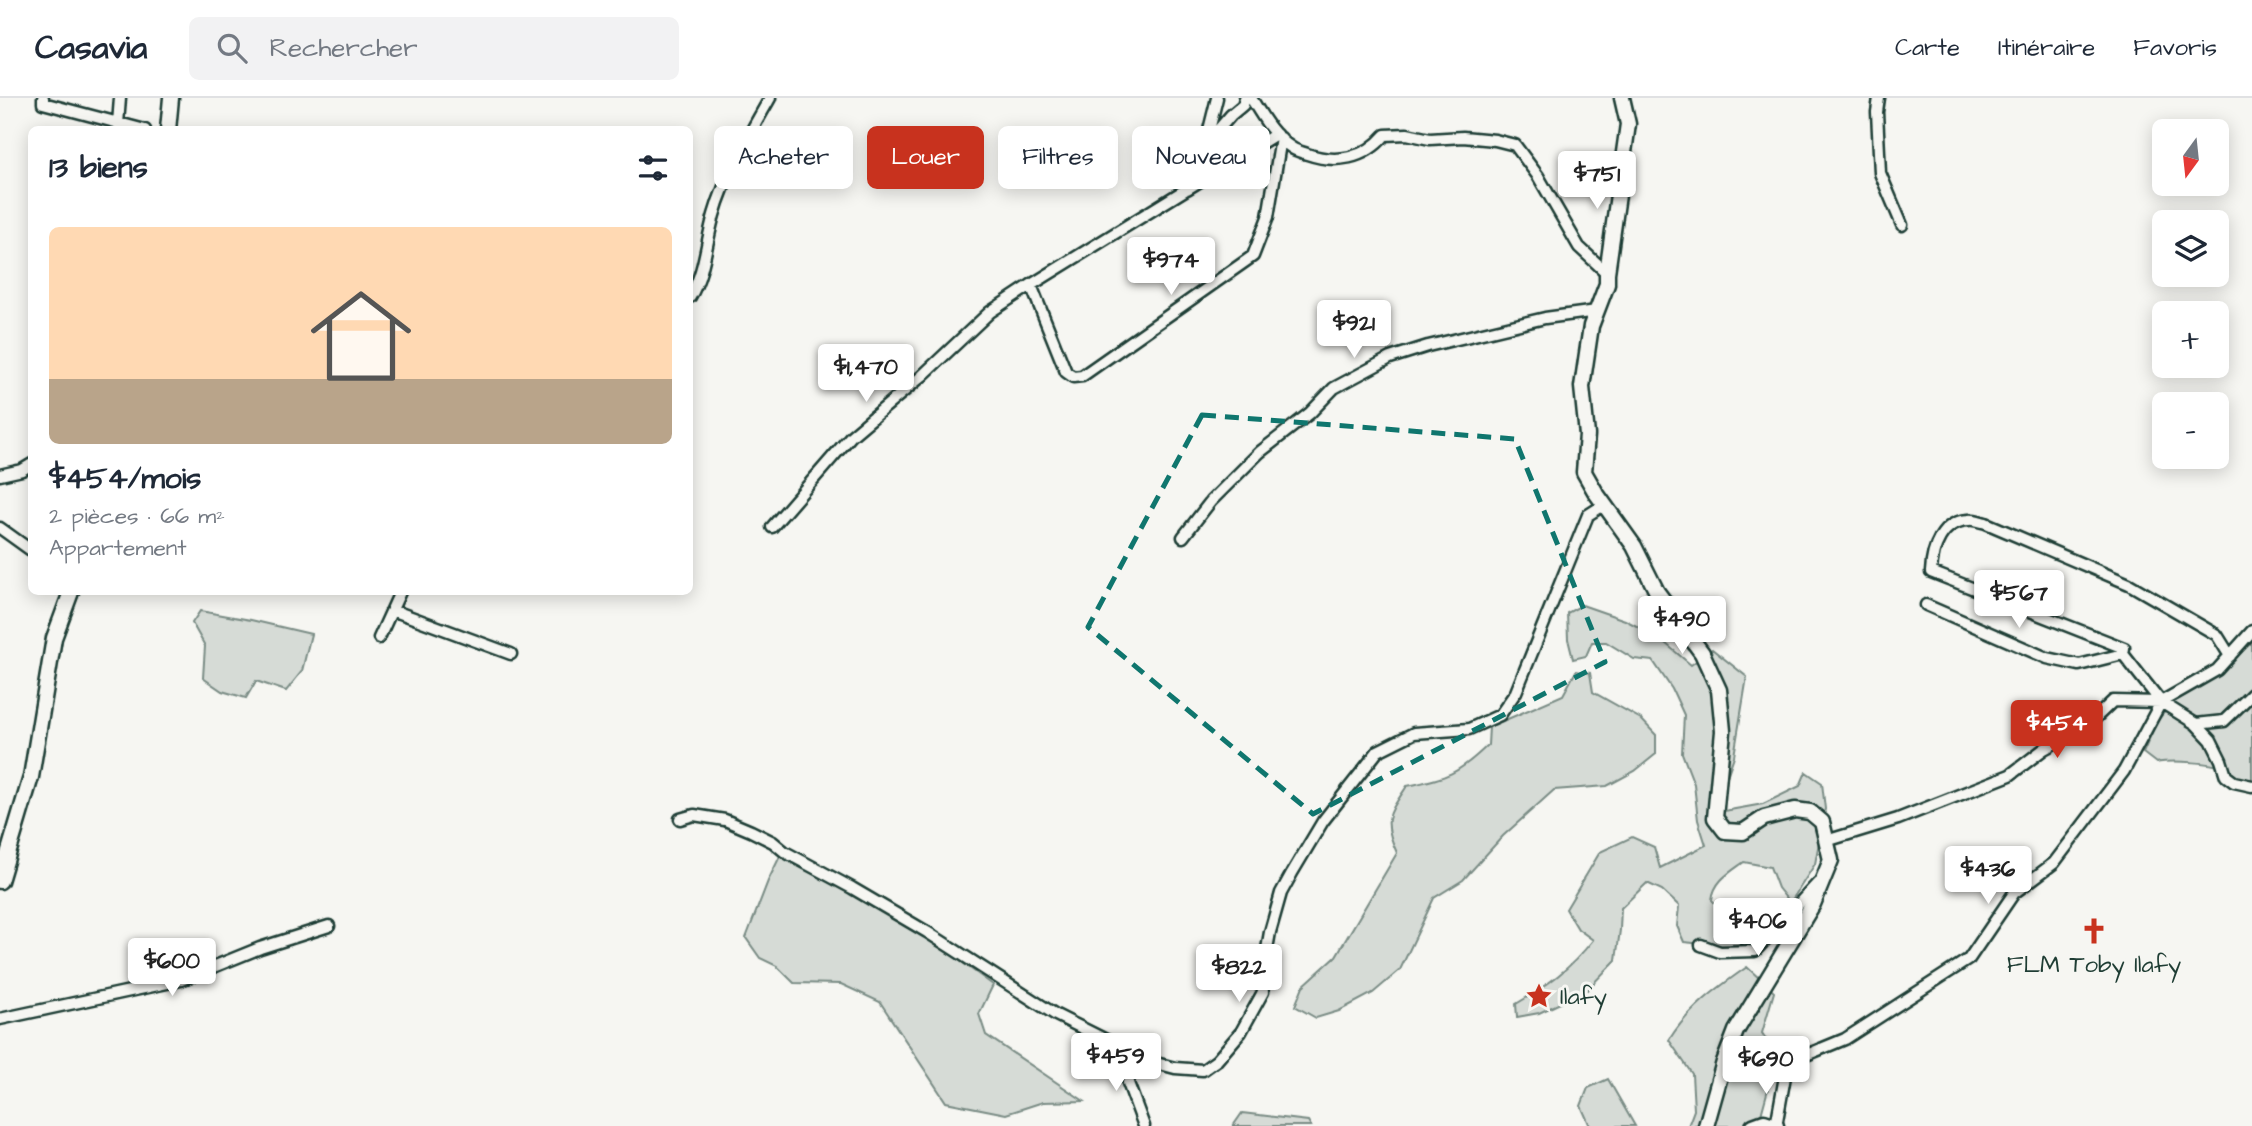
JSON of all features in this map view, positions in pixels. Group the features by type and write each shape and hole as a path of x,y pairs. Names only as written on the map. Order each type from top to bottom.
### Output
{"street":[{"path":"43,98 43,103 127,126"},
{"path":"118,124 120,98"},
{"path":"168,126 171,98"},
{"path":"693,292 699,281 714,213 740,152 770,98"},
{"path":"1210,126 1217,98"},
{"path":"1222,126 1243,105 1245,98"},
{"path":"1251,98 1278,136 1292,149 1324,160 1340,160 1368,152 1385,135 1495,140 1515,145 1538,176 1579,247 1606,274"},
{"path":"680,819 694,815 724,820 773,842 785,852 927,932 1056,1014 1133,1057 1175,1068 1203,1070 1217,1060 1241,1031 1263,992 1262,978 1270,932 1281,892 1322,821 1378,751 1414,733 1469,729 1500,715 1516,692 1588,515 1602,506 1584,472 1587,435 1582,387 1591,326 1607,284 1606,274 1628,124 1622,98"},
{"path":"1879,98 1877,112 1880,173 1902,225"},
{"path":"772,527 851,436 922,376 990,312 1185,190 1278,136"},
{"path":"1031,285 1066,372 1073,377 1082,376 1253,256 1268,217 1278,136"},
{"path":"1183,537 1211,501 1260,452 1310,413 1334,388 1390,358 1428,346 1545,318 1597,311"},
{"path":"0,475 28,466"},
{"path":"1596,493 1634,546 1657,592 1702,653 1719,690 1723,731 1715,818 1725,831 1743,832 1764,818 1795,810 1810,812 1822,822 1831,860 1813,904 1736,1031 1724,1062 1706,1126"},
{"path":"2230,656 2217,635 2129,584 1986,523 1970,519 1952,525 1938,539 1931,556 1931,572 2124,648 2123,654 2161,702 2196,724 2211,740 2226,776 2234,782 2252,786"},
{"path":"0,528 28,548"},
{"path":"0,881 31,777 54,638 70,595"},
{"path":"379,638 399,595"},
{"path":"1926,605 2047,658 2079,665 2123,654"},
{"path":"392,610 511,654"},
{"path":"1826,841 1898,819 2010,775 2044,749 2088,725 2113,701 2161,702 2217,670 2252,632"},
{"path":"2196,724 2224,721 2252,694"},
{"path":"1753,1126 1764,1122 1776,1126 1786,1072 1800,1058 1845,1039 1969,959 2014,893 2054,863 2124,771 2161,702"},
{"path":"1701,945 1720,952 1755,951 1826,875"},
{"path":"0,1019 181,980 260,947 329,926"},
{"path":"1133,1057 1128,1083 1144,1126"}],"highlighted area":[{"path":"1202,415 1515,439 1605,662 1313,814 1088,627"}],"shaded area":[{"path":"1582,605 1625,620 1658,637 1691,665 1712,649 1747,677 1734,756 1723,788 1724,811 1763,804 1800,786 1806,772 1822,783 1825,809 1815,864 1790,903 1778,888 1770,867 1744,862 1723,878 1713,893 1712,900 1734,925 1755,924 1769,914 1768,931 1733,947 1684,942 1677,926 1679,906 1662,890 1647,883 1621,908 1616,960 1586,991 1539,1013 1517,1017 1516,1004 1558,976 1593,940 1578,929 1566,909 1600,852 1632,837 1654,847 1660,868 1706,845 1698,820 1694,784 1682,753 1684,715 1672,689 1653,661 1634,659 1606,642 1592,642 1586,656 1573,659 1568,639 1567,613"},
{"path":"200,611 311,634 302,671 286,691 256,681 246,698 222,691 203,678 205,646 192,623"},
{"path":"2252,642 2252,782 2235,779 2229,770 2223,767 2193,762 2156,763 2143,753 2157,721 2172,703 2216,677"},
{"path":"1576,671 1590,673 1593,692 1641,719 1656,735 1656,754 1635,771 1607,786 1554,790 1503,836 1463,880 1434,898 1400,970 1373,993 1339,1011 1316,1018 1295,1006 1303,986 1336,956 1397,853 1392,842 1389,818 1407,786 1442,777 1460,769 1488,745 1489,727 1563,695"},
{"path":"781,854 801,861 930,939 993,985 979,1014 986,1035 1084,1101 1043,1102 1006,1114 946,1102 880,1002 841,984 794,983 777,966 760,958 746,938"},
{"path":"1747,967 1774,992 1762,1033 1777,1056 1758,1126 1688,1126 1694,1110 1692,1074 1669,1040 1694,1009"},
{"path":"1608,1079 1635,1126 1590,1126 1581,1106 1588,1088"},
{"path":"1242,1113 1308,1121 1311,1126 1233,1126"}],"place":[{"name":"FLM Toby Ilafy","path":"2094,931"},
{"name":"Ilafy","path":"1539,996"}]}
